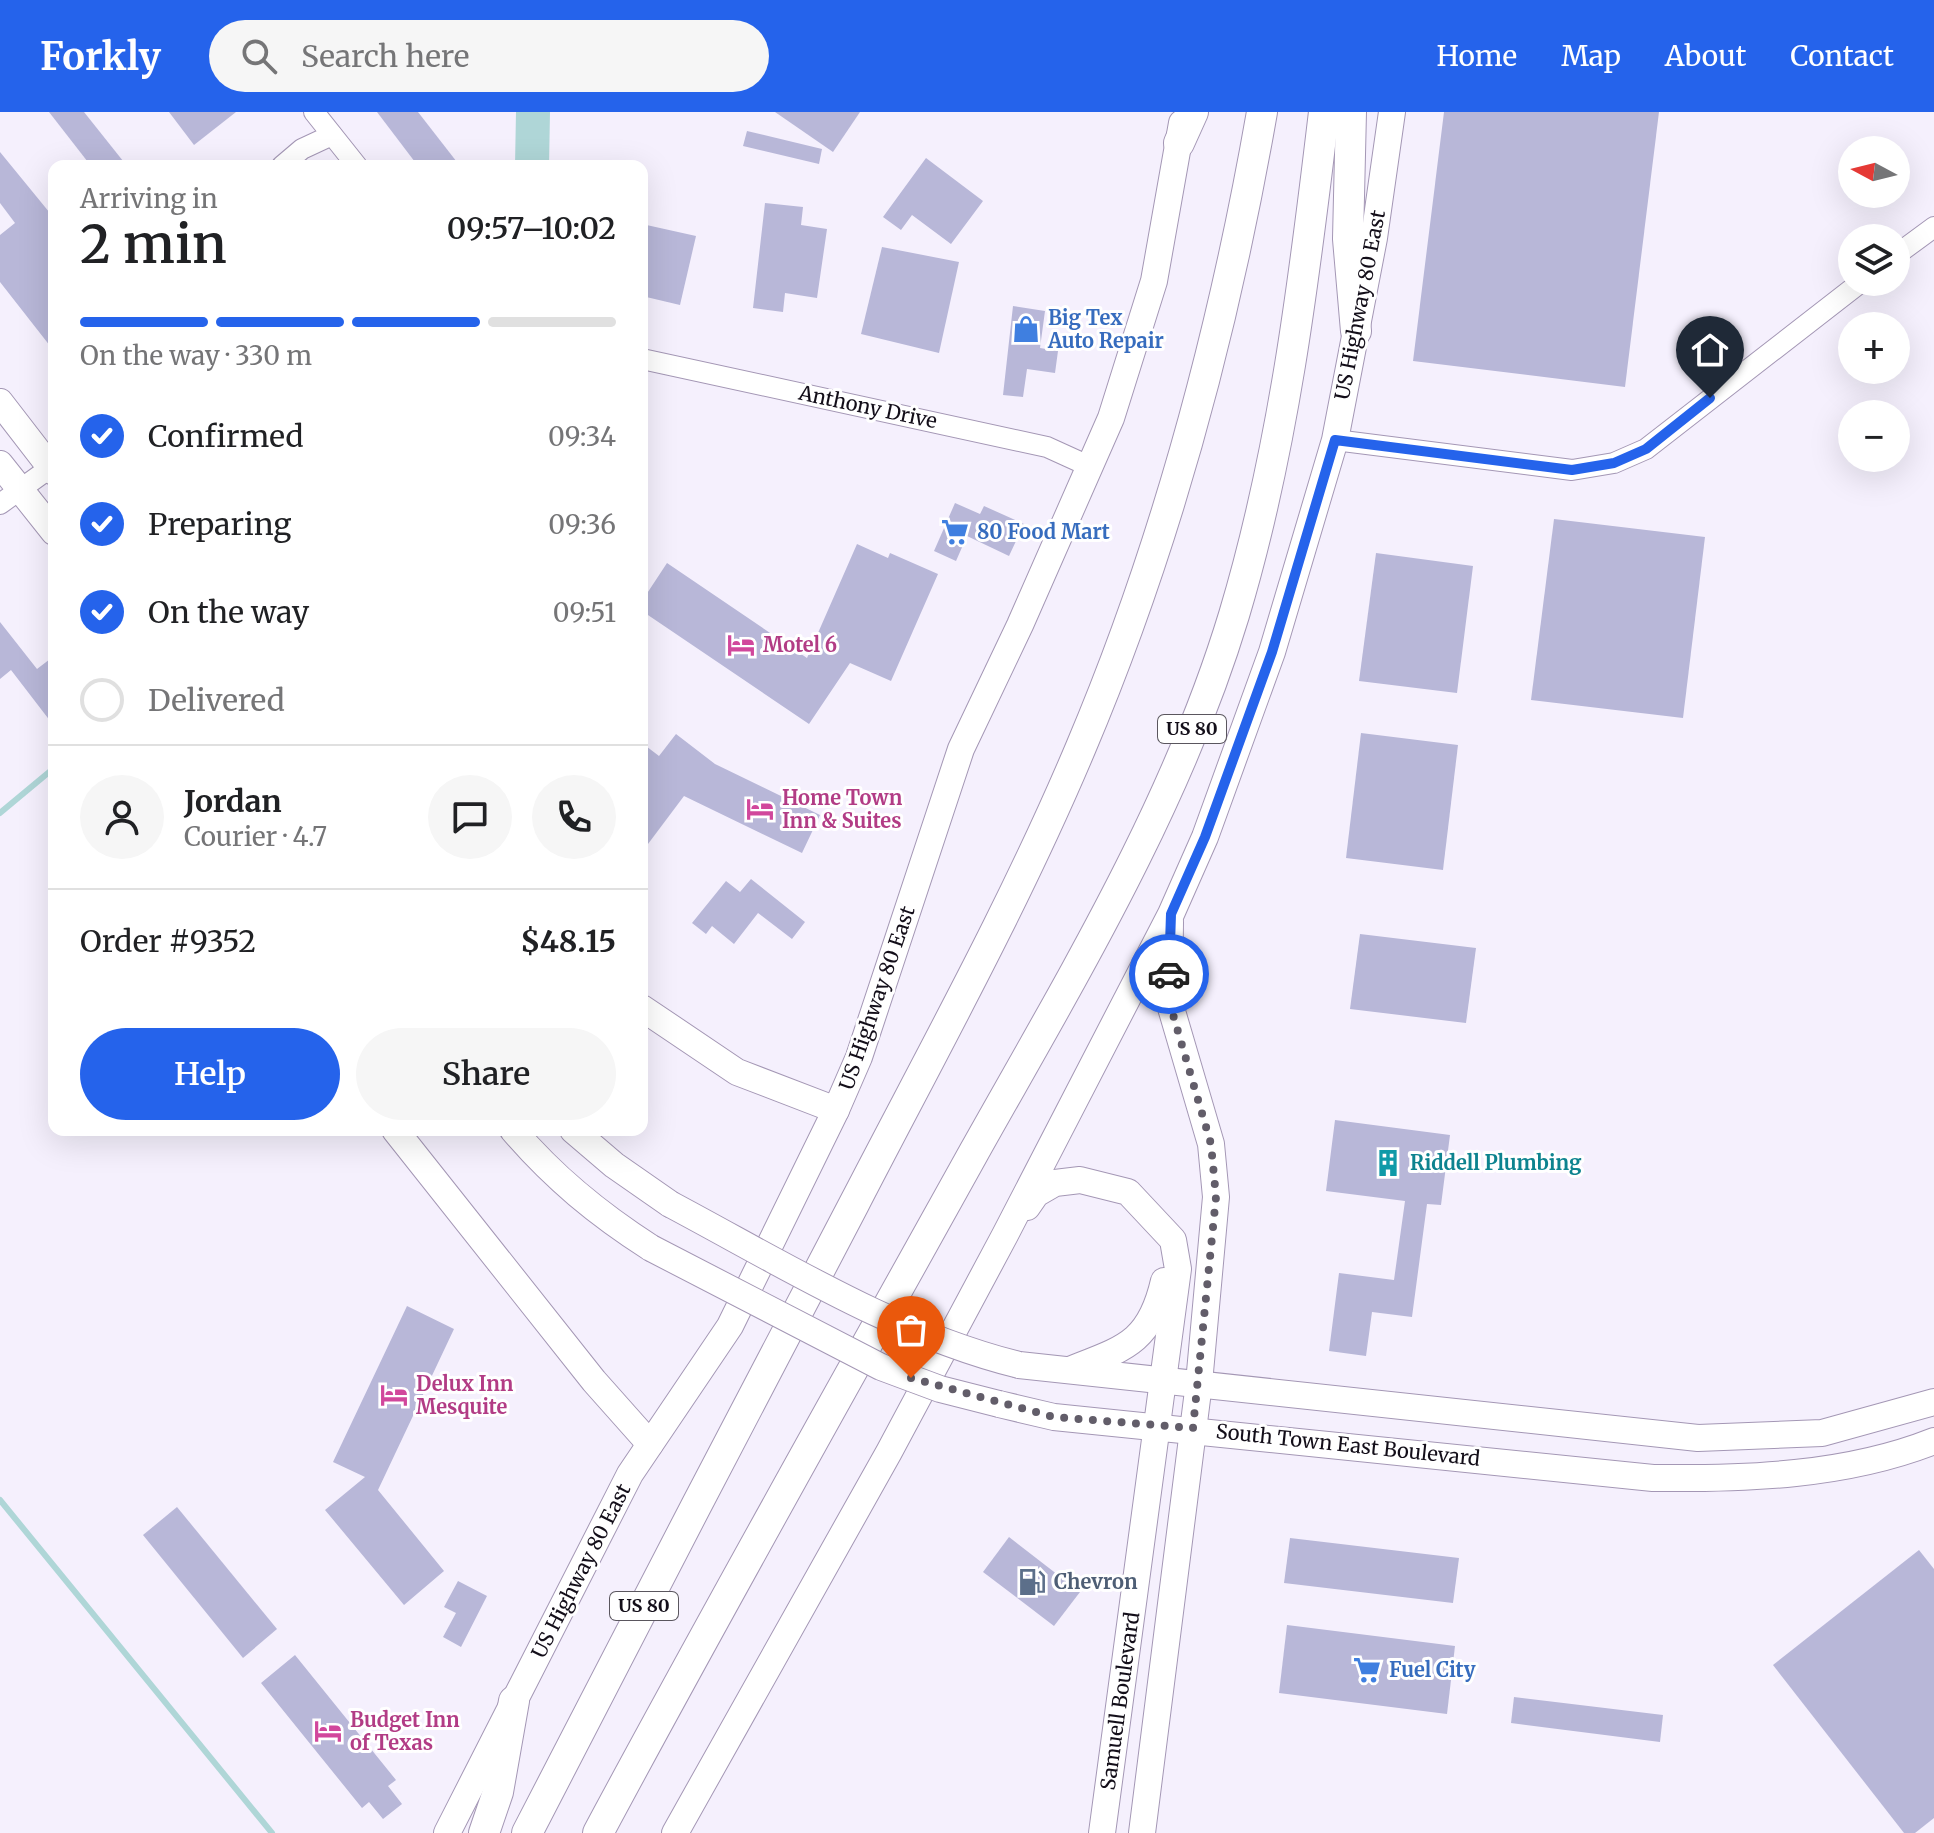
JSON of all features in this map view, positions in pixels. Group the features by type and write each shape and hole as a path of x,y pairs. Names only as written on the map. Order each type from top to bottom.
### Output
{"highway":[{"path":"1179,143 1193,112"},
{"name":"US 80","path":"527,1833 961,998 1082,744 1166,512 1196,410 1233,261 1262,112"},
{"name":"US 80","path":"598,1833 1065,990 1161,805 1233,616 1270,472 1302,292 1324,112"},
{"path":"1351,112 1348,239 1356,331"},
{"path":"484,1833 498,1792 514,1701"}],"main road":[{"name":"US Highway 80 East","path":"447,1833 630,1474 730,1326 859,1057 961,749 1091,467 1143,325 1184,112"},
{"name":"US Highway 80 East","path":"675,1833 889,1452 1005,1235 1171,914 1205,837 1272,652 1335,440 1392,112"},
{"path":"0,402 48,462"},
{"path":"0,464 10,497 48,527"},
{"name":"Samuell Boulevard","path":"1142,1833 1199,1383 1216,1197 1211,1144 1169,1001 1171,914"},
{"path":"648,1012 737,1072 836,1110"},
{"path":"400,1136 594,1381 650,1444"},
{"name":"South Town East Boulevard","path":"518,1136 541,1163 599,1215 651,1248 881,1367 940,1389 1054,1417 1193,1428 1653,1478 1730,1477 1834,1468 1934,1441"},
{"path":"580,1136 614,1165 670,1204 905,1328 963,1351 1019,1365 1698,1438 1741,1439 1822,1433 1934,1402"},
{"name":"Samuell Boulevard","path":"1005,1235 1036,1194 1055,1183 1080,1180 1128,1192 1173,1240 1178,1269 1102,1833"},
{"path":"1067,1371 1127,1348 1157,1312 1166,1271 1156,1223"},
{"path":"1493,1461 1500,1417"}],"street":[{"path":"314,112 352,160"},
{"path":"289,160 302,149 332,135"},
{"path":"1910,245 1934,227"},
{"path":"1335,440 1572,470 1614,463 1646,449 1843,296"},
{"name":"Anthony Drive","path":"648,360 1047,447 1091,467"},
{"path":"10,497 48,471"}],"building":[{"path":"49,112 84,112 122,160 86,160"},
{"path":"169,112 236,112 194,145"},
{"path":"377,112 418,112 455,160 413,160"},
{"path":"775,112 860,112 833,152"},
{"path":"1444,112 1659,112 1625,387 1413,361"},
{"path":"747,131 822,149 819,164 743,146"},
{"path":"0,152 48,211 48,343 0,282 0,235 15,223 0,203"},
{"path":"926,158 983,201 951,244 912,215 901,230 883,217"},
{"path":"765,203 803,207 801,225 827,229 817,298 785,293 783,312 753,308"},
{"path":"648,225 696,236 680,305 648,297"},
{"path":"882,247 959,262 939,353 861,334"},
{"name":"Big Tex Auto Repair","path":"1013,306 1045,311 1040,348 1058,351 1055,373 1027,369 1023,397 1003,395"},
{"path":"955,503 980,514 984,506 1024,524 1009,556 967,536 956,561 934,551"},
{"path":"1554,519 1705,537 1683,718 1531,700"},
{"path":"857,544 888,558 890,553 938,574 891,681 850,663 809,724 648,615 648,592 667,563 807,658"},
{"path":"1376,553 1473,566 1457,693 1359,681"},
{"path":"0,622 37,669 48,661 48,718 11,670 0,679"},
{"path":"1361,733 1458,745 1443,870 1346,858"},
{"path":"676,734 715,764 820,815 802,853 684,796 648,844 648,748 659,756"},
{"name":"Home Town Inn & Suites","path":"751,879 805,922 792,939 758,913 734,944 712,926 706,934 692,923 726,881 740,892"},
{"path":"1360,934 1476,948 1466,1023 1350,1009"},
{"path":"1335,1120 1450,1135 1441,1205 1427,1204 1412,1317 1372,1312 1366,1356 1329,1351 1339,1273 1394,1280 1405,1201 1326,1191"},
{"name":"Delux Inn Mesquite","path":"407,1306 454,1329 378,1490 444,1571 404,1605 325,1510 365,1477 333,1462"},
{"path":"177,1507 277,1629 243,1658 143,1535"},
{"name":"Chevron","path":"1009,1537 1080,1592 1054,1626 983,1572"},
{"name":"Fuel City","path":"1290,1538 1459,1558 1453,1603 1284,1583"},
{"path":"1919,1550 1934,1569 1934,1818 1915,1833 1904,1833 1773,1665"},
{"path":"458,1581 487,1596 461,1647 443,1637 456,1613 444,1607"},
{"name":"Fuel City","path":"1287,1625 1455,1646 1447,1714 1279,1693"},
{"name":"Budget Inn of Texas","path":"295,1655 396,1780 388,1786 402,1804 383,1819 369,1802 362,1808 261,1683"},
{"path":"1514,1697 1663,1715 1660,1742 1511,1723"}],"waterway":[{"path":"532,160 533,112"},
{"path":"0,813 48,773"},
{"path":"0,1500 272,1833"}],"way so far":[{"path":"911,1378 940,1389 1054,1417 1193,1428 1216,1197 1211,1144 1169,1001 1169,974"}],"place":[{"name":"Big Tex Auto Repair","path":"1026,329"},
{"name":"80 Food Mart","path":"955,532"},
{"name":"Motel 6","path":"741,645"},
{"name":"Home Town Inn & Suites","path":"760,809"},
{"name":"Riddell Plumbing","path":"1388,1163"},
{"name":"Delux Inn Mesquite","path":"394,1395"},
{"name":"Chevron","path":"1032,1582"},
{"name":"Fuel City","path":"1367,1670"},
{"name":"Budget Inn of Texas","path":"328,1731"}],"route":[{"path":"1169,974 1171,914 1205,837 1272,652 1335,440 1572,470 1614,463 1646,449 1710,398"}]}
